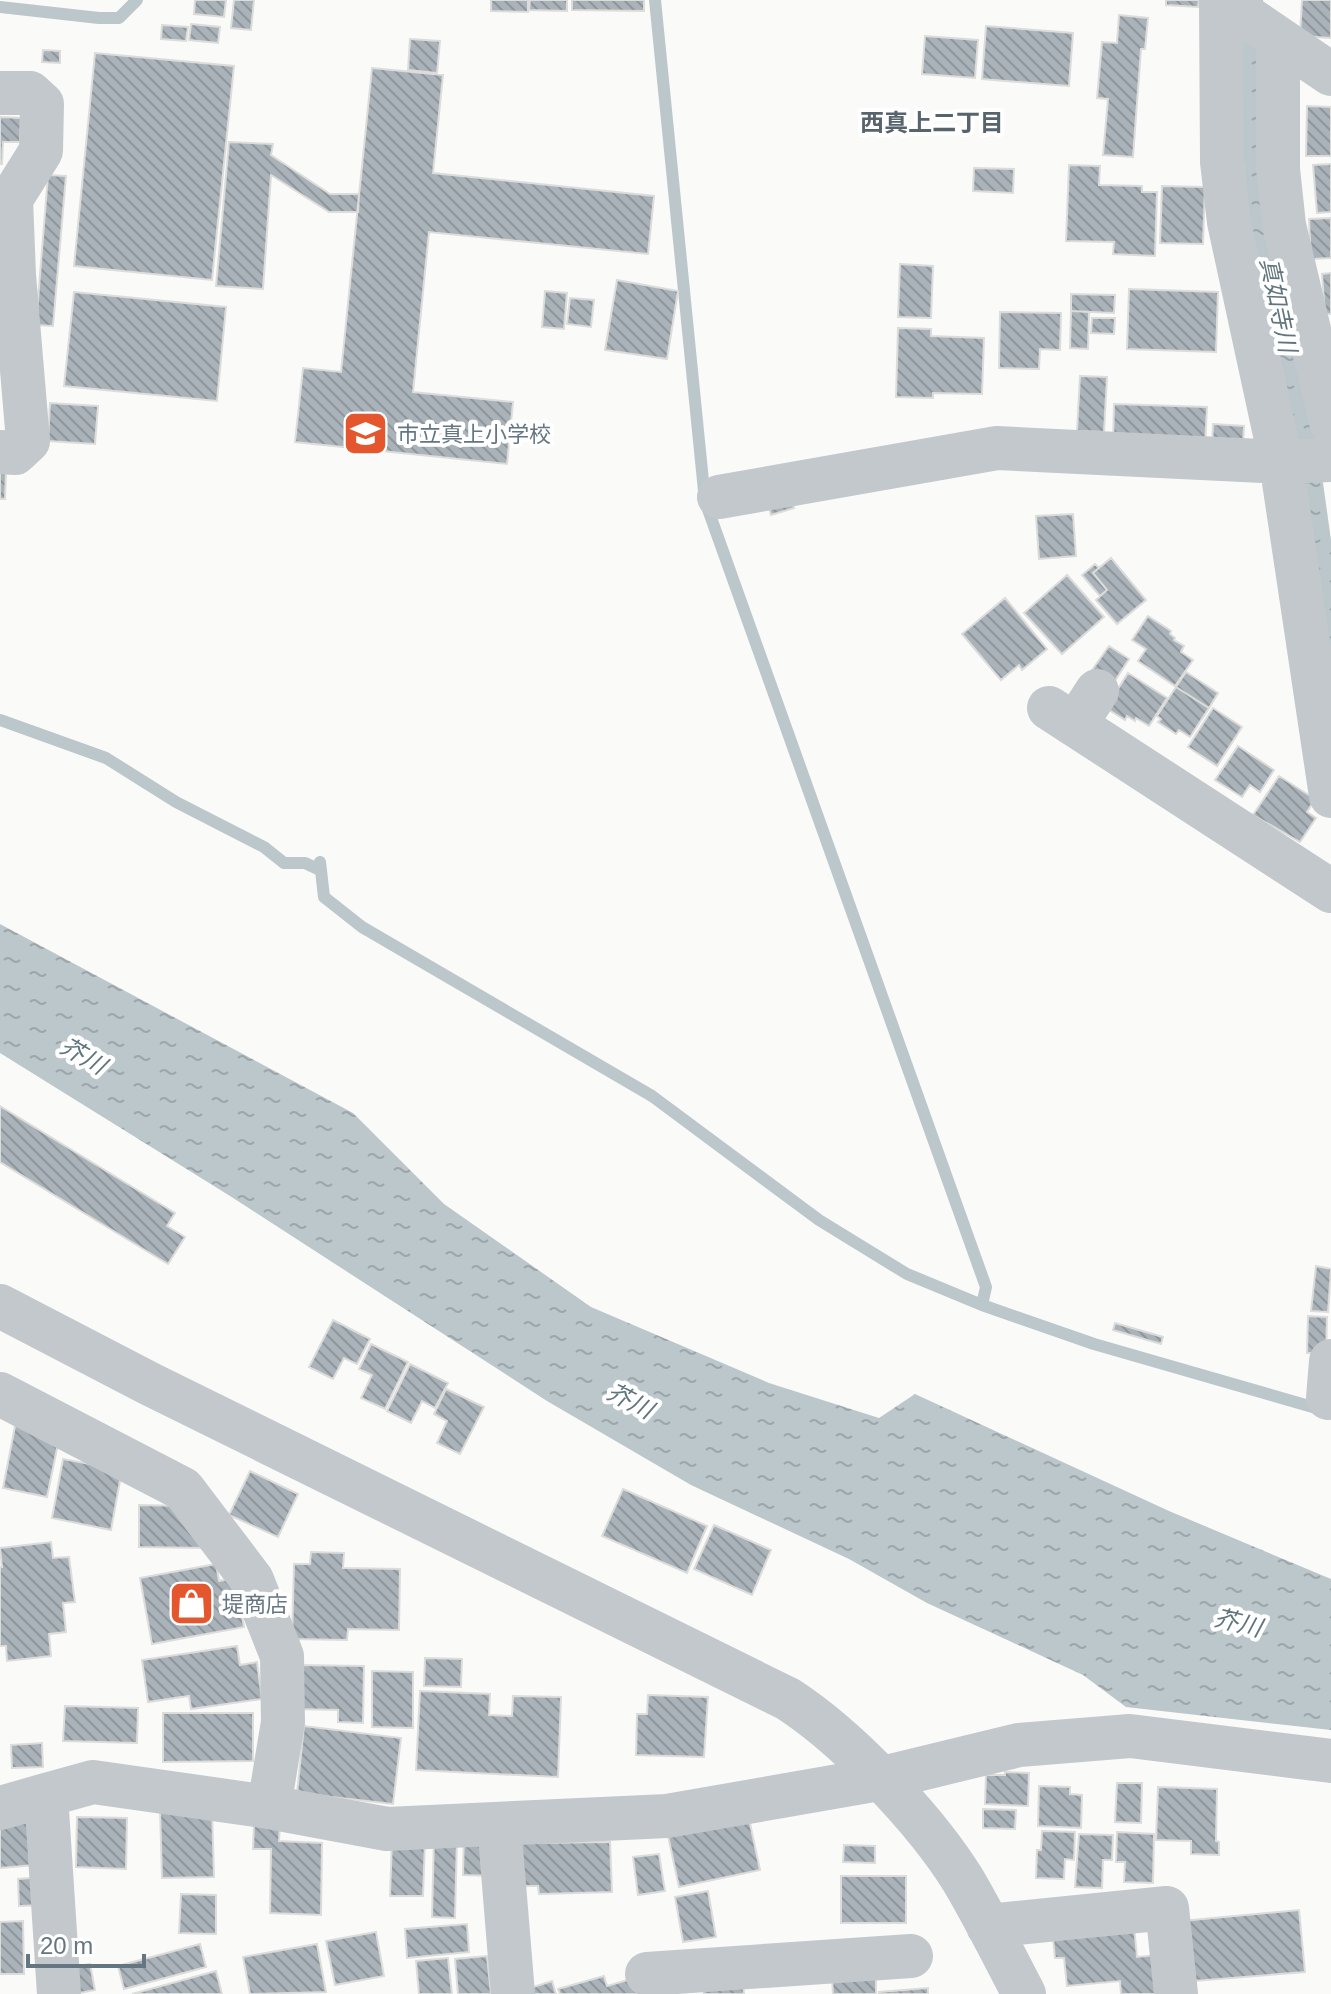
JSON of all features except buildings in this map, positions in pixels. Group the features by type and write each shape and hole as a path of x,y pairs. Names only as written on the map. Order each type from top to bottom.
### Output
{"street":[{"path":"1224,1 1331,74"},
{"path":"1224,1 1222,162 1229,222 1312,452"},
{"path":"1274,34 1278,169 1312,452 1331,796"},
{"path":"0,93 30,93 42,104 41,151 10,185 7,275 11,364 28,441 15,453 0,452"},
{"path":"719,497 997,448 1312,452"},
{"path":"1074,708 1331,891"},
{"path":"0,1306 150,1384 788,1699 813,1715 915,1817 948,1858 1024,1994"},
{"path":"0,1394 183,1489 252,1580 282,1656 283,1722 269,1807"},
{"path":"0,1808 93,1782 269,1807 387,1829 667,1816 879,1779 1019,1745 1130,1736 1331,1761"},
{"path":"46,1795 59,1994"},
{"path":"499,1824 513,1994"},
{"path":"988,1926 1167,1908 1176,1994"},
{"path":"647,1974 763,1980 911,1956"}],"water":[{"name":"真如寺川","path":"1233,0 1263,0 1269,217 1317,440 1331,540 1331,668 1248,222"},
{"name":"芥川","path":"0,924 353,1113 444,1204 591,1307 769,1383 879,1418 915,1394 1169,1511 1331,1579 1331,1730 1126,1707 1083,1675 927,1603 849,1559 691,1485 547,1401 230,1196 0,1053"}],"waterway":[{"path":"0,7 119,18 137,0"},
{"path":"655,0 705,501 986,1287 982,1305"},
{"path":"0,720 106,758 176,802 264,847 284,863 305,863 320,870"},
{"path":"320,862 324,897 362,927 652,1096 819,1220 907,1274 982,1305 1094,1344 1323,1410"}],"place":[{"name":"市立真上小学校","path":"366,434"},
{"name":"堤商店","path":"191,1604"}],"district":[{"name":"西真上二丁目","path":"932,123"}]}
